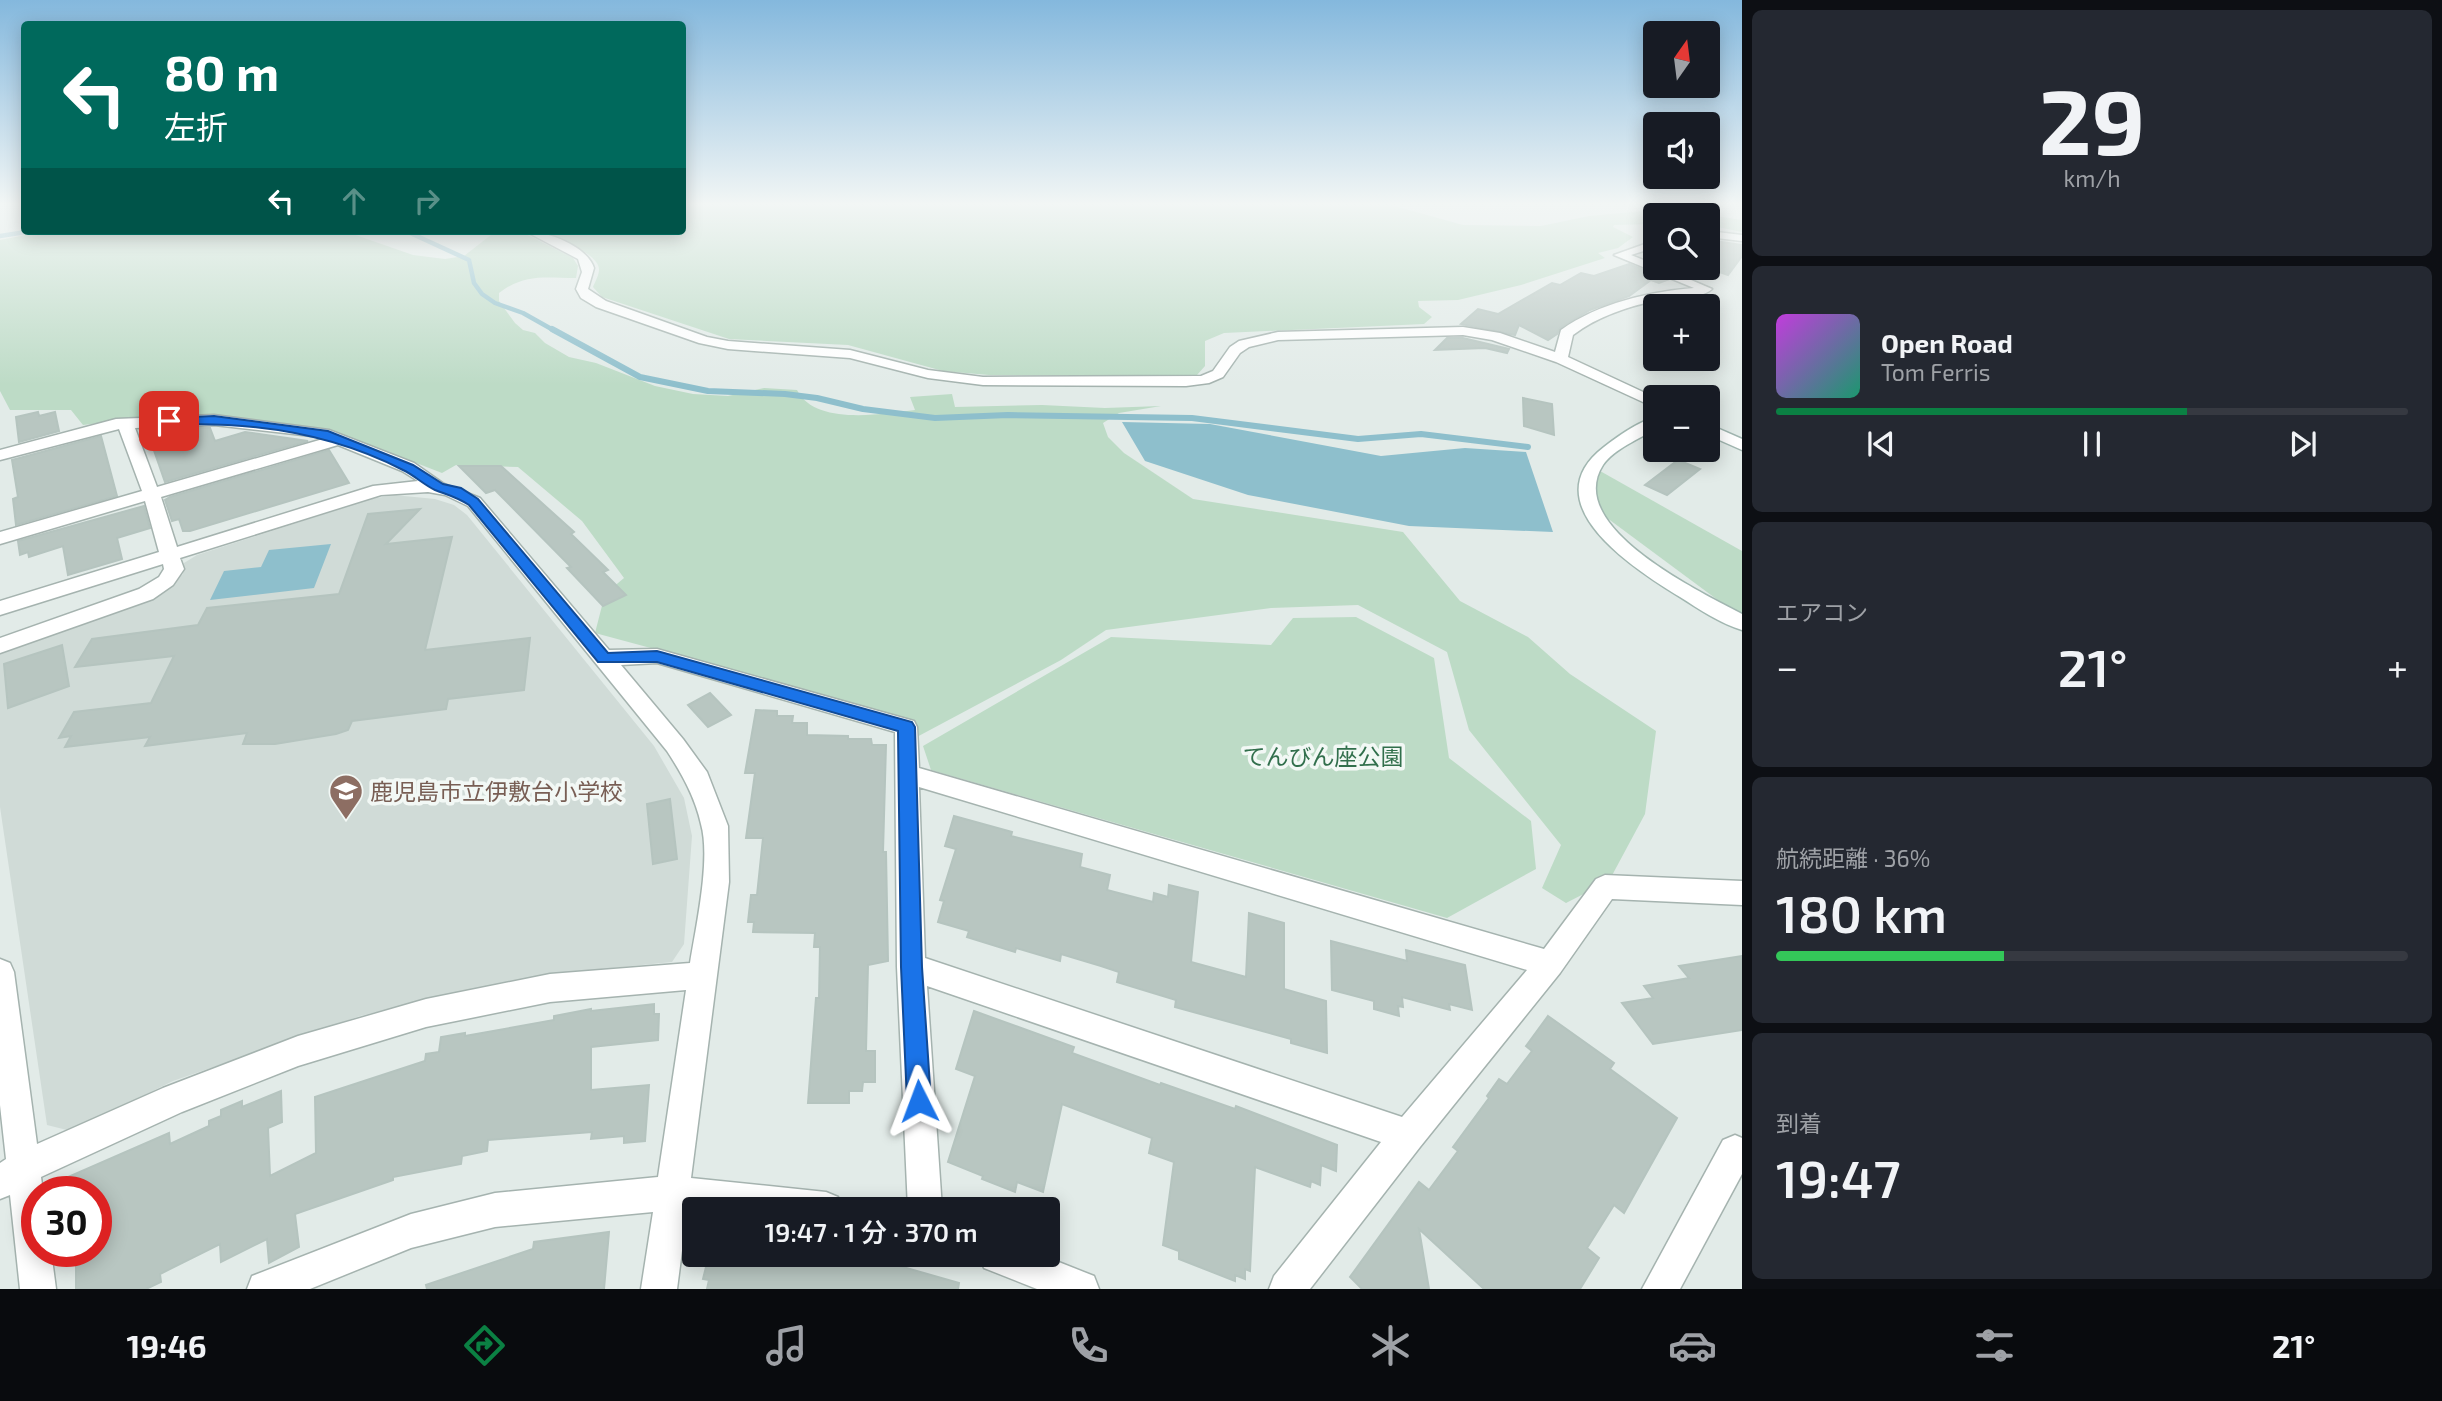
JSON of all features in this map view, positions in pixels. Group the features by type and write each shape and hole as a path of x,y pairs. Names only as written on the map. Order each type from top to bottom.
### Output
{"street":[{"path":"588,265 589,275 582,289 585,295 601,304 704,340 750,349 850,354 928,374 983,381 1204,380 1218,374 1235,350 1244,344 1278,335 1423,330 1482,333 1561,359 1643,398"},
{"path":"1561,359 1566,333 1593,317 1656,297 1706,289 1683,280"},
{"path":"0,455 125,424 214,419 323,433 408,467 439,487"},
{"path":"0,646 146,594 166,581 174,569 151,493 125,424"},
{"path":"1643,430 1594,464 1586,481 1590,510 1601,529 1619,547 1742,623"},
{"path":"1720,435 1742,445"},
{"path":"0,538 340,439"},
{"path":"0,608 379,490 414,485 439,487 456,491 474,502 675,745 698,779 715,826 716,882 659,1289"},
{"path":"604,658 657,656 906,727 911,967 924,1197"},
{"path":"907,774 1550,964"},
{"path":"1287,1289 1408,1135 1550,964 1605,887 1742,893"},
{"path":"911,967 1408,1135"},
{"path":"12,1175 186,1094 298,1051 426,1013 550,988 703,975"},
{"path":"1,986 12,1175 38,1289"},
{"path":"1660,1289 1735,1152 1742,1157"},
{"path":"265,1289 411,1231 495,1210 671,1193 710,1197"},
{"path":"1027,1267 1081,1289"}],"shaded area":[{"name":"鹿児島市立伊敷台小学校","path":"394,495 435,499 454,505 467,515 654,746 684,798 692,836 684,944 672,962 551,974 360,1016 173,1081 71,1131 47,1125 0,807 0,654 146,602 183,574 184,563 197,555 371,499"}],"green space":[{"path":"0,265 577,265 576,278 527,279 499,293 499,301 523,330 535,333 545,343 569,357 596,363 655,386 693,394 728,396 764,388 797,390 806,401 818,409 850,415 915,410 910,397 952,394 955,407 1161,406 1119,413 1103,423 1108,437 1124,453 1193,499 1403,532 1460,601 1528,637 1570,674 1656,731 1645,814 1609,881 1566,903 1542,888 1561,845 1469,730 1447,652 1358,605 1271,608 1106,630 1061,660 913,739 836,698 595,633 605,594 624,578 582,521 518,467 456,465 442,473 370,445 299,428 140,418 83,425 71,410 10,410 0,391"},
{"path":"597,265 1583,265 1521,285 1458,300 1418,301 1419,307 1432,317 1424,324 1224,333 1205,341 1205,366 1197,375 989,375 943,371 848,345 729,339 602,297 593,287 598,276"},
{"path":"1593,467 1742,551 1742,618 1599,512"},
{"name":"てんびん座公園","path":"1356,617 1434,658 1449,758 1531,821 1536,869 1447,918 931,770 923,746 1111,637 1271,645 1293,618"}],"water":[{"path":"1122,422 1210,424 1381,456 1465,448 1526,452 1553,532 1409,526 1248,495 1145,461"},
{"path":"331,544 314,588 210,600 224,571 261,567 269,550"}],"building":[{"path":"1632,265 1643,270 1643,280 1651,280 1629,296 1590,310 1560,328 1557,334 1548,340 1519,325 1515,335 1461,324 1478,309 1498,314 1552,283 1560,285 1581,273 1594,276"},
{"path":"1720,265 1735,265 1728,275 1720,272"},
{"path":"1447,338 1463,338 1509,349 1507,353 1485,348 1435,350"},
{"path":"1523,398 1552,404 1554,435 1524,426"},
{"path":"38,412 39,416 55,412 59,431 19,442 16,417"},
{"path":"210,428 215,441 245,432 308,441 165,482 149,436"},
{"path":"101,436 117,496 16,525 13,499 18,497 12,460"},
{"path":"329,450 349,483 190,531 183,531 179,519 172,521 165,500 170,497"},
{"path":"1675,462 1700,469 1667,495 1645,485"},
{"path":"459,466 501,466 574,532 571,534 608,570 603,572 626,595 603,606 567,568 571,567 495,490 486,493"},
{"path":"144,506 150,528 117,538 122,559 68,575 63,546 29,557 28,552 20,555 18,541"},
{"path":"420,509 386,544 452,537 425,650 530,638 524,690 448,699 446,709 352,721 348,730 336,734 275,744 243,744 247,733 145,746 150,737 65,747 71,736 59,738 74,712 151,703 174,656 75,667 92,639 198,625 207,608 339,594 368,514"},
{"path":"62,645 69,686 8,708 4,664"},
{"path":"710,693 731,715 708,727 688,705"},
{"path":"756,710 777,711 777,716 793,716 792,723 807,723 807,735 848,736 848,739 871,739 872,745 886,745 883,852 886,852 888,961 868,965 866,1051 875,1051 875,1082 863,1082 862,1091 849,1091 849,1103 808,1103 816,998 819,998 820,947 814,947 815,933 753,932 754,922 748,922 751,895 757,895 763,838 746,838 755,773 745,773"},
{"path":"670,799 677,859 653,864 647,804"},
{"path":"954,816 1012,832 1011,836 1082,854 1080,867 1110,875 1107,890 1153,902 1154,893 1168,897 1169,885 1198,892 1191,962 1246,977 1249,913 1284,923 1284,989 1326,1001 1327,1053 1291,1043 1291,1039 1175,1007 1176,1000 1117,982 1119,972 1061,954 1060,961 1016,948 1015,952 967,937 969,931 938,922 944,901 940,900 956,849 945,846"},
{"path":"1331,941 1407,961 1406,950 1465,965 1472,1010 1449,1004 1450,1010 1402,997 1403,1007 1398,1006 1399,1016 1374,1009 1374,1001 1332,990"},
{"path":"1742,956 1742,1030 1653,1044 1622,1003 1653,998 1644,986 1689,978 1679,966"},
{"path":"654,1004 654,1014 659,1014 658,1040 591,1047 591,1090 649,1085 645,1141 624,1143 624,1136 591,1139 592,1132 488,1140 487,1151 462,1156 461,1164 393,1177 393,1180 295,1214 299,1247 269,1263 267,1239 221,1262 220,1244 160,1274 161,1282 146,1289 76,1289 76,1267 112,1267 112,1176 70,1176 169,1133 170,1144 209,1126 209,1121 221,1116 221,1110 242,1101 242,1107 281,1091 282,1122 268,1128 270,1176 316,1153 315,1097 425,1061 426,1054 439,1052 441,1037 465,1033 465,1036 554,1020 554,1016"},
{"path":"974,1011 1074,1047 1072,1053 1160,1085 1161,1083 1235,1109 1236,1106 1337,1145 1336,1171 1321,1165 1320,1185 1311,1181 1310,1187 1255,1167 1250,1271 1245,1269 1245,1279 1235,1275 1235,1281 1179,1259 1179,1251 1163,1245 1174,1162 1149,1153 1152,1138 1062,1104 1043,1192 1017,1182 1015,1192 982,1179 983,1176 948,1162 975,1076 956,1069"},
{"path":"1548,1016 1614,1063 1610,1069 1677,1118 1624,1213 1614,1205 1587,1248 1599,1258 1580,1289 1484,1289 1419,1229 1429,1289 1362,1289 1350,1277 1419,1182 1429,1190 1458,1151 1453,1147 1489,1098 1487,1096 1499,1079 1507,1084 1532,1051 1526,1046"},
{"path":"609,1232 604,1289 427,1289 426,1285 533,1249 534,1242"},
{"path":"706,1267 903,1267 959,1283 958,1289 707,1289 709,1280 703,1279"}],"waterway":[{"path":"470,265 474,283 482,294 495,303 523,313 555,331"},
{"path":"552,329 640,377 708,391 785,394 817,398 863,409 935,418 1008,415 1192,418 1358,439 1421,434 1528,447"}],"place":[{"name":"鹿児島市立伊敷台小学校","path":"346,821"}],"route":[{"path":"169,421 214,419 323,433 408,467 439,487 456,491 474,502 604,658 657,656 906,727 911,967 919,1101"}]}
